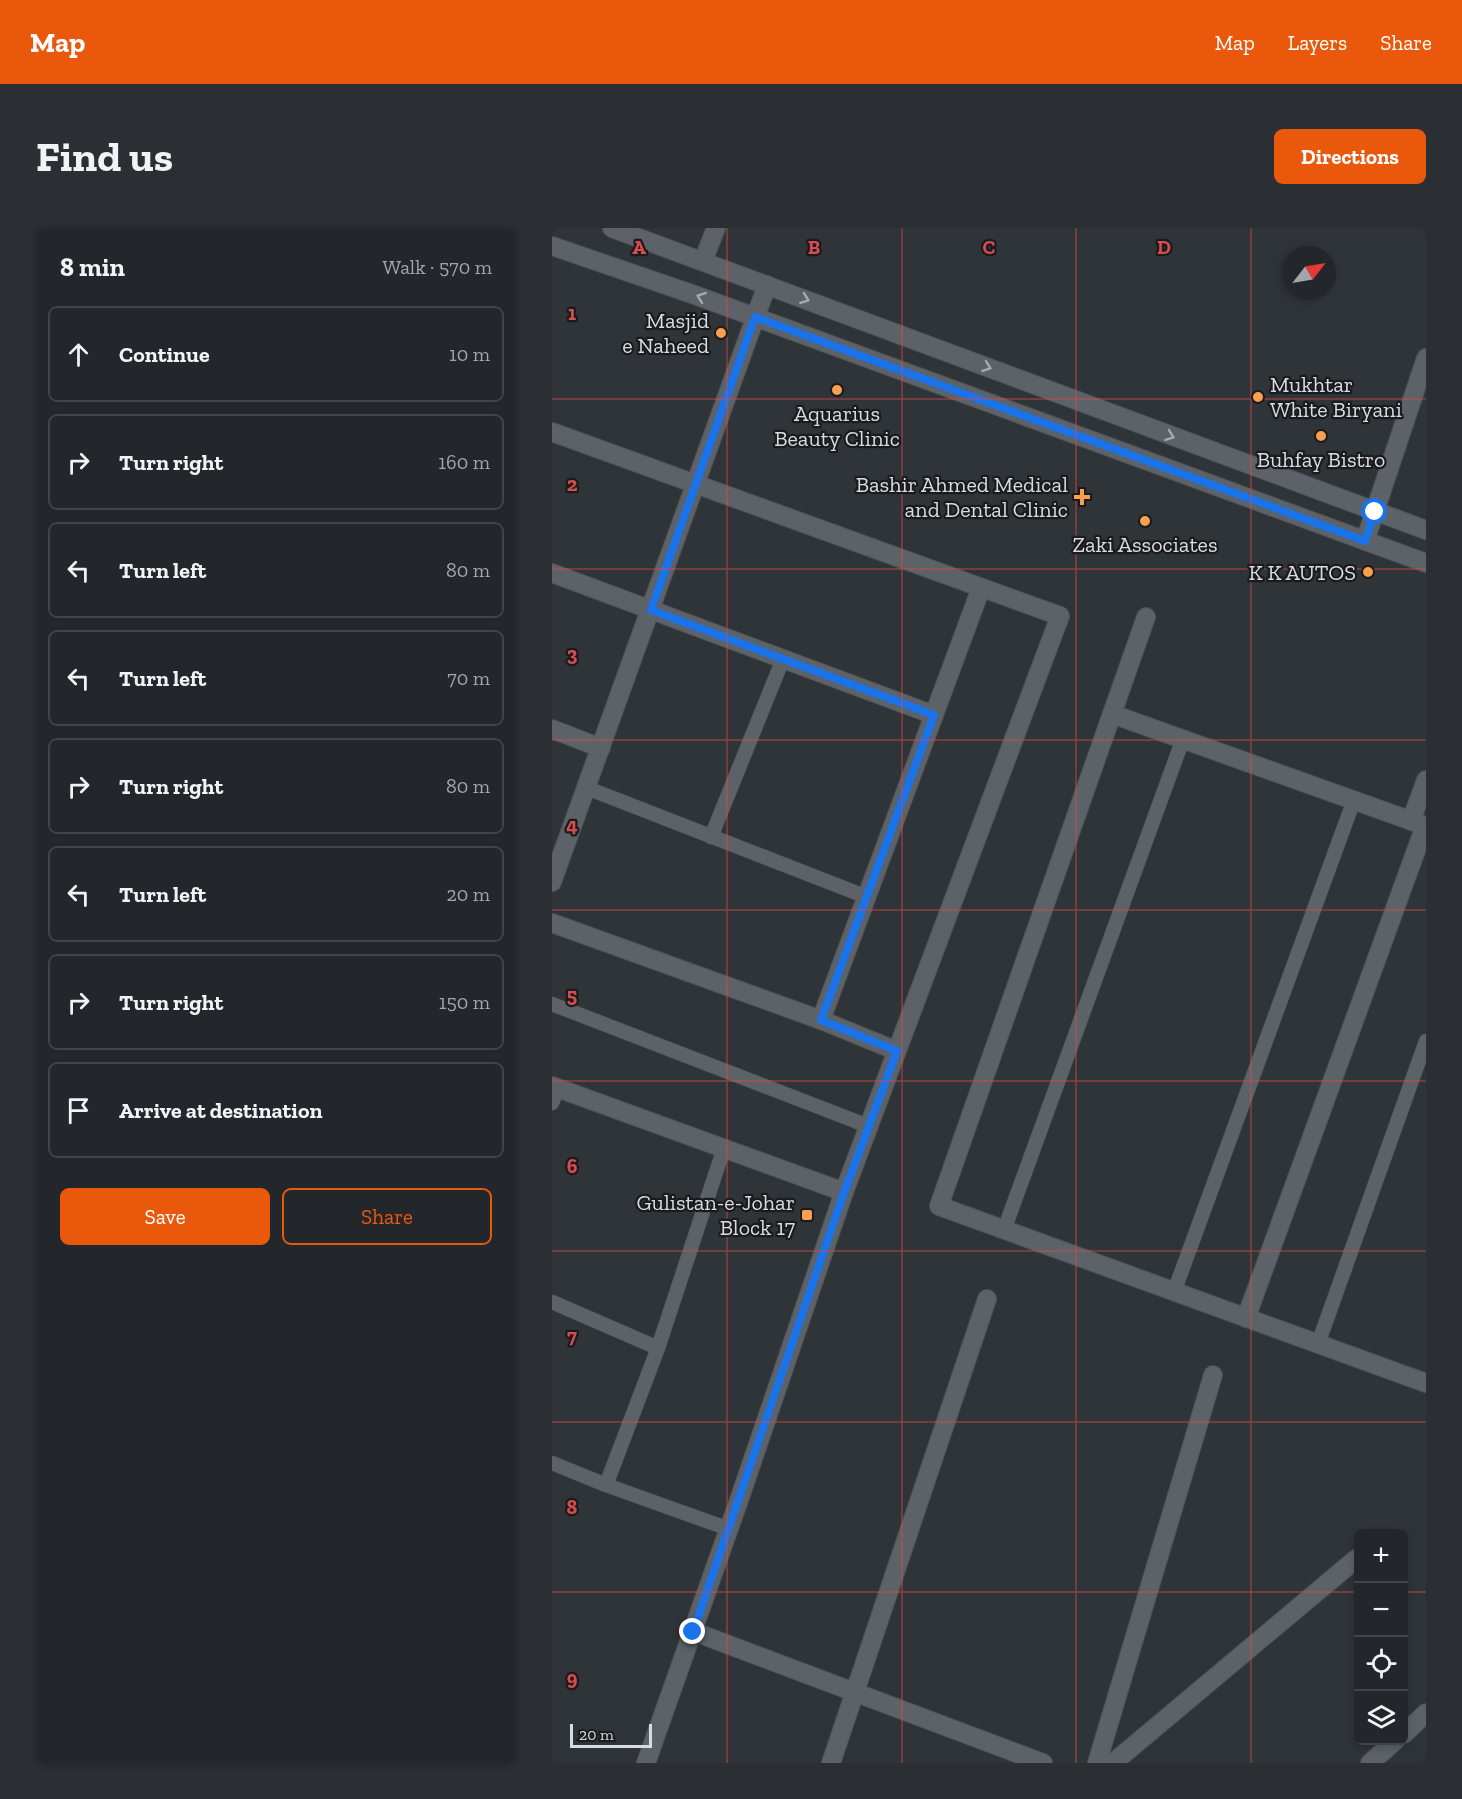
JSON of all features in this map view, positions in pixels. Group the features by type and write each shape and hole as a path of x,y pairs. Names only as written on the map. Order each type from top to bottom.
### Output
{"street":[{"path":"612,228 1426,530"},
{"path":"704,261 716,228"},
{"path":"552,246 755,317 1426,563"},
{"path":"552,880 697,485 767,285"},
{"path":"1365,541 1426,358"},
{"path":"552,432 1060,616 844,1192 729,1529 645,1763"},
{"path":"552,573 934,715"},
{"path":"821,1020 981,588"},
{"path":"1146,617 939,1206 1426,1383"},
{"path":"1112,714 1421,825"},
{"path":"552,729 601,748"},
{"path":"1246,1318 1421,825 1426,780"},
{"path":"552,923 821,1020 897,1051"},
{"path":"554,1092 724,1148 844,1192"},
{"path":"831,1763 987,1299"},
{"path":"1097,1763 1213,1375"},
{"path":"1113,1763 1354,1561"},
{"path":"693,1632 1043,1763"},
{"path":"1408,1730 1426,1713"},
{"path":"1370,1763 1390,1745"}],"lane":[{"path":"711,837 783,659"},
{"path":"1004,1230 1183,739"},
{"path":"586,788 867,897"},
{"path":"1174,1292 1354,800"},
{"path":"552,1004 868,1126"},
{"path":"1318,1344 1426,1041"},
{"path":"606,1485 658,1348 724,1148"},
{"path":"552,1302 658,1348"},
{"path":"552,1463 729,1529"}],"place":[{"name":"Masjid e Naheed","path":"721,333"},
{"name":"Aquarius Beauty Clinic","path":"837,390"},
{"name":"Mukhtar White Biryani","path":"1258,397"},
{"name":"Buhfay Bistro","path":"1321,436"},
{"name":"Bashir Ahmed Medical and Dental Clinic","path":"1082,497"},
{"name":"Zaki Associates","path":"1145,521"},
{"name":"K K AUTOS","path":"1368,572"},
{"name":"Gulistan-e-Johar Block 17","path":"807,1215"}],"route":[{"path":"693,1632 842,1198 897,1051 821,1020 934,715 651,610 755,317 1365,541 1375,512"}]}
